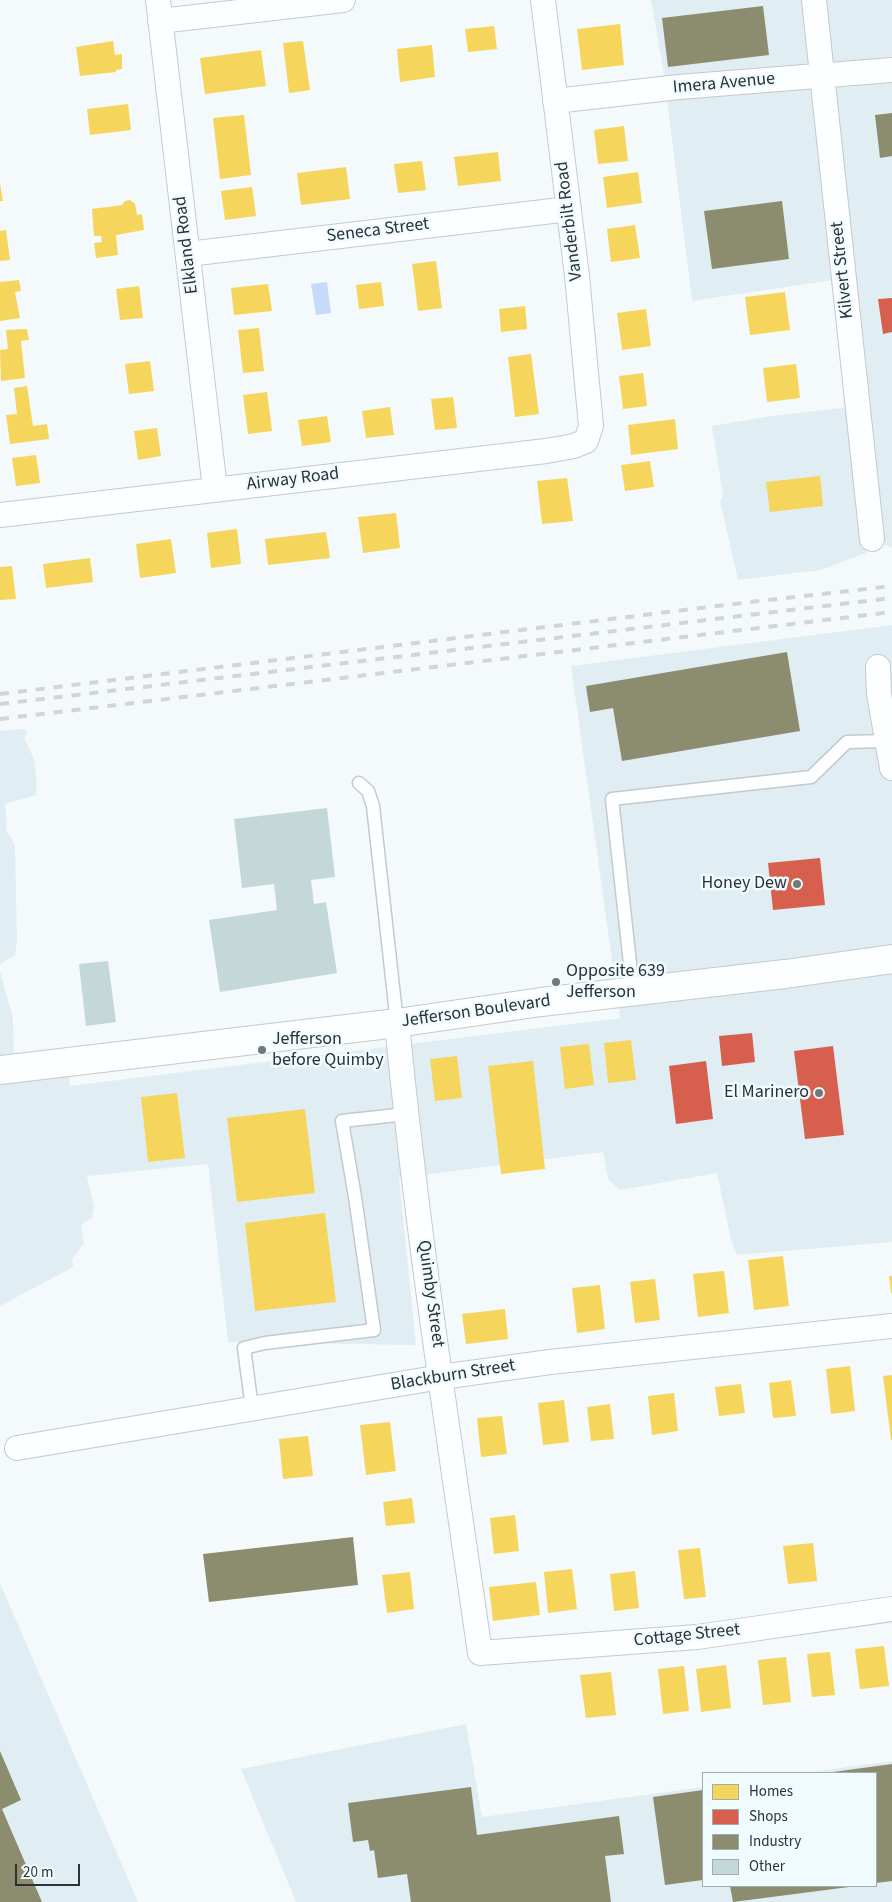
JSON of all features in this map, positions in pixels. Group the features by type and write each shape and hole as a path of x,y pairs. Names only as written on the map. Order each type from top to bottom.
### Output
{"main road":[{"name":"Jefferson Boulevard","path":"0,1070 397,1023 541,1002 785,974 892,959"}],"street":[{"path":"159,11 343,0"},
{"name":"Vanderbilt Road","path":"543,0 577,276 591,426 586,441"},
{"name":"Kilvert Street","path":"814,0 872,539"},
{"name":"Elkland Road","path":"159,11 215,489"},
{"name":"Imera Avenue","path":"556,101 679,87 892,70"},
{"name":"Seneca Street","path":"188,254 569,209"},
{"name":"Airway Road","path":"0,515 546,450 574,446 586,441"},
{"path":"878,667 879,694 892,768"},
{"name":"Quimby Street","path":"397,1023 406,1114 480,1653"},
{"name":"Blackburn Street","path":"17,1448 441,1377 550,1362 892,1326"},
{"name":"Cottage Street","path":"480,1653 697,1636 892,1609"}],"lane":[{"path":"633,991 612,798 811,777 847,742 887,740"},
{"path":"359,783 368,790 373,806 397,1023"},
{"path":"252,1408 244,1348 265,1343 374,1330 342,1121 406,1114"}],"shaded area":[{"path":"651,0 892,0 892,548 872,540 866,553 821,570 738,580 720,501 723,495 712,426 771,416 851,407 839,279 692,301 663,68"},
{"path":"892,625 892,1242 737,1255 731,1240 717,1173 620,1190 608,1179 603,1152 399,1178 416,1345 228,1342 208,1164 87,1176 94,1207 92,1218 81,1225 84,1243 72,1259 73,1267 0,1306 0,971 13,1018 14,1060 66,1060 70,1086 620,1018 571,666"},
{"path":"24,729 28,733 24,738 34,759 37,784 36,795 5,804 6,830 15,845 17,941 15,955 0,964 0,731"},
{"path":"0,1583 138,1902 0,1902"},
{"path":"466,1724 482,1817 702,1787 702,1887 877,1887 877,1772 810,1772 892,1761 892,1902 296,1902 241,1769"}],"water":[{"path":"327,282 331,313 316,315 311,284"}],"building: Homes":[{"path":"620,24 624,65 582,70 577,29"},
{"path":"494,26 497,49 468,52 465,29"},
{"path":"113,41 115,55 122,54 122,69 116,70 116,72 80,76 76,47"},
{"path":"303,41 310,90 289,93 283,43"},
{"path":"432,45 435,77 400,82 397,49"},
{"path":"261,50 266,86 205,94 200,58"},
{"path":"128,104 131,130 90,135 87,109"},
{"path":"244,115 251,175 220,179 213,118"},
{"path":"624,126 628,161 598,164 594,130"},
{"path":"498,152 501,181 458,186 454,157"},
{"path":"422,161 426,190 398,193 394,164"},
{"path":"346,167 350,199 301,205 297,173"},
{"path":"638,172 642,203 607,208 603,177"},
{"path":"0,183 3,201 0,201"},
{"path":"252,187 256,216 225,220 221,191"},
{"path":"130,200 135,204 137,215 142,214 144,230 116,235 118,255 96,258 94,243 102,242 101,236 94,236 92,209 122,205 125,201"},
{"path":"635,225 640,258 611,262 607,229"},
{"path":"6,230 10,260 0,261 0,231"},
{"path":"436,261 442,308 418,311 412,264"},
{"path":"19,280 21,291 15,292 20,318 0,321 0,282"},
{"path":"381,282 384,306 359,309 356,285"},
{"path":"268,284 272,311 234,315 231,288"},
{"path":"139,286 143,318 120,320 116,289"},
{"path":"785,292 790,330 750,335 745,297"},
{"path":"525,306 527,329 501,332 499,309"},
{"path":"646,309 651,346 622,350 617,313"},
{"path":"259,328 264,371 243,373 238,330"},
{"path":"27,329 29,340 21,341 25,378 1,381 0,350 8,349 6,330"},
{"path":"531,354 539,414 515,417 508,357"},
{"path":"150,361 154,391 129,394 125,364"},
{"path":"796,364 800,398 767,402 763,368"},
{"path":"643,373 647,406 623,409 619,376"},
{"path":"27,386 33,426 47,424 49,439 10,444 6,415 17,414 14,388"},
{"path":"267,392 272,431 248,434 243,395"},
{"path":"453,397 457,428 435,430 431,399"},
{"path":"390,407 394,435 366,438 362,411"},
{"path":"327,416 331,442 302,446 298,420"},
{"path":"675,419 678,449 631,455 628,425"},
{"path":"157,428 161,456 138,460 134,431"},
{"path":"36,455 40,483 16,486 12,458"},
{"path":"650,461 654,487 625,491 621,465"},
{"path":"820,476 823,506 770,512 766,482"},
{"path":"567,478 573,521 542,524 537,481"},
{"path":"396,513 400,548 363,553 358,517"},
{"path":"237,529 241,564 211,568 207,533"},
{"path":"326,532 330,558 268,565 265,539"},
{"path":"171,539 176,573 140,578 136,544"},
{"path":"90,558 93,582 46,588 43,564"},
{"path":"12,566 16,599 0,600 0,567"},
{"path":"631,1040 636,1080 608,1083 604,1043"},
{"path":"589,1044 594,1085 565,1089 560,1047"},
{"path":"457,1056 462,1098 435,1101 430,1059"},
{"path":"533,1061 545,1169 501,1174 488,1066"},
{"path":"177,1093 185,1158 148,1162 141,1097"},
{"path":"305,1109 315,1193 237,1202 227,1118"},
{"path":"325,1213 336,1302 255,1311 245,1223"},
{"path":"783,1256 789,1306 754,1310 748,1260"},
{"path":"724,1271 729,1313 698,1317 693,1274"},
{"path":"889,1276 892,1276 892,1293 891,1293"},
{"path":"655,1279 660,1320 635,1323 630,1282"},
{"path":"600,1285 605,1329 577,1333 572,1288"},
{"path":"505,1309 508,1339 466,1344 462,1314"},
{"path":"850,1366 855,1411 831,1414 826,1369"},
{"path":"892,1375 892,1440 891,1440 883,1376"},
{"path":"791,1380 796,1416 773,1418 769,1383"},
{"path":"741,1384 745,1413 719,1416 715,1387"},
{"path":"674,1393 678,1431 652,1435 648,1396"},
{"path":"564,1400 569,1442 543,1445 538,1403"},
{"path":"610,1404 614,1439 591,1441 587,1407"},
{"path":"502,1416 507,1454 481,1457 477,1418"},
{"path":"390,1422 396,1471 366,1475 360,1425"},
{"path":"308,1436 313,1476 283,1479 279,1439"},
{"path":"412,1498 415,1523 386,1526 383,1502"},
{"path":"515,1515 519,1551 494,1554 490,1518"},
{"path":"813,1543 817,1581 788,1584 783,1546"},
{"path":"700,1548 706,1597 684,1599 678,1550"},
{"path":"572,1569 577,1609 548,1613 544,1572"},
{"path":"635,1571 639,1608 614,1611 610,1574"},
{"path":"410,1572 414,1609 387,1613 382,1575"},
{"path":"536,1582 540,1615 493,1621 489,1587"},
{"path":"884,1646 889,1686 860,1689 855,1649"},
{"path":"830,1652 835,1695 812,1697 807,1654"},
{"path":"786,1657 791,1702 763,1705 758,1660"},
{"path":"726,1665 731,1708 701,1712 696,1669"},
{"path":"684,1666 689,1711 663,1714 658,1669"},
{"path":"611,1672 616,1715 586,1718 580,1675"}],"building: Shops":[{"path":"892,298 892,332 883,334 878,299"},
{"name":"Honey Dew","path":"820,858 825,905 773,910 768,863"},
{"path":"752,1033 755,1062 722,1066 719,1036"},
{"name":"El Marinero","path":"833,1046 844,1135 805,1139 794,1051"},
{"path":"706,1061 713,1119 676,1124 669,1066"}],"building: Industry":[{"path":"763,6 769,55 668,67 662,18"},
{"path":"892,113 892,156 880,158 875,115"},
{"path":"782,201 789,259 712,269 704,211"},
{"path":"787,652 800,731 622,761 613,708 590,712 586,686"},
{"path":"353,1537 358,1585 209,1602 203,1554"},
{"path":"0,1751 21,1800 2,1809 42,1902 0,1902"},
{"path":"892,1764 892,1881 877,1883 877,1772 833,1772"},
{"path":"471,1787 477,1835 619,1816 624,1854 605,1856 611,1902 411,1902 407,1874 378,1878 374,1850 370,1851 368,1840 353,1842 348,1803"},
{"path":"702,1790 702,1880 665,1885 653,1797"},
{"path":"730,1887 849,1887 733,1902"}],"building: Other":[{"path":"327,808 335,877 311,880 314,904 326,902 337,973 220,992 209,920 277,910 274,884 242,888 234,819"},
{"path":"108,961 116,1022 86,1026 79,964"}],"railway":[{"path":"0,694 892,586"},
{"path":"0,704 892,598"},
{"path":"0,719 892,612"}],"place":[{"name":"Honey Dew","path":"797,884"},
{"name":"Opposite 639 Jefferson","path":"556,982"},
{"name":"Jefferson before Quimby","path":"262,1050"},
{"name":"El Marinero","path":"819,1093"}]}
